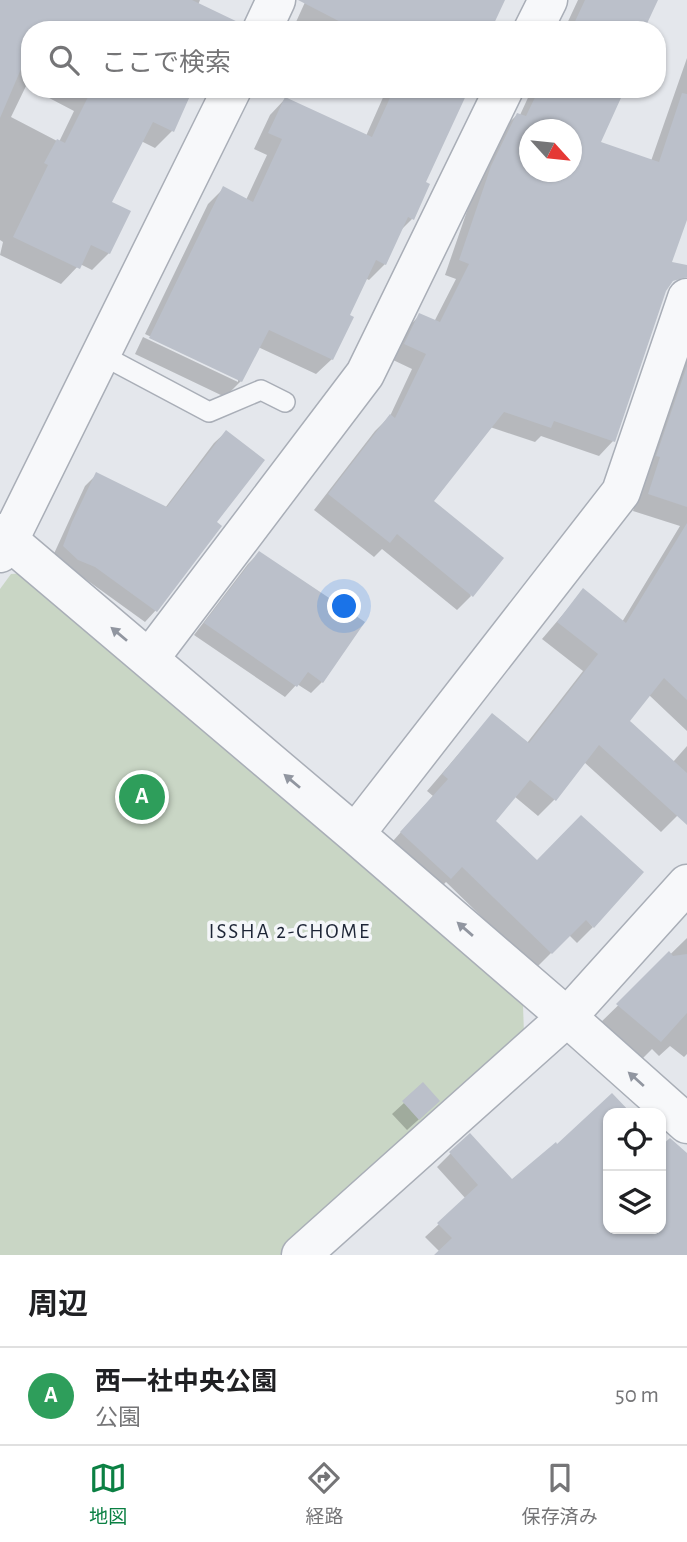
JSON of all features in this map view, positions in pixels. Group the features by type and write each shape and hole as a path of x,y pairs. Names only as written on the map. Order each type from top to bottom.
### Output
{"street":[{"path":"266,21 276,0"},
{"path":"538,21 548,0"},
{"path":"228,98 3,542 149,659 355,834 687,1124"},
{"path":"149,659 365,374 500,98"},
{"path":"355,834 621,492 687,298"},
{"path":"301,1255 567,1017 687,884"}],"lane":[{"path":"100,354 209,412 261,390 285,402"}],"green space":[{"path":"26,573 523,1005 524,1034 280,1255 0,1255 0,589 11,574"}],"building":[{"path":"0,0 192,0 236,21 21,21 21,69 0,118"},
{"path":"298,0 505,0 495,21 339,21"},
{"path":"585,0 658,0 648,21 575,21"},
{"path":"682,93 687,94 687,220 672,262 687,265 687,277 673,281 666,291 615,442 554,421 551,428 504,412 434,501 504,558 473,597 397,534 390,543 328,494 390,414 395,418 426,354 404,344 419,313 440,322 469,264 459,260 491,166 517,113 526,116 535,98 621,98 601,142 659,162"},
{"path":"88,98 189,98 174,132 153,122 112,202 131,211 110,254 91,245 80,269 13,237 48,165 44,163 57,139 65,143"},
{"path":"285,98 372,137 390,98 465,98 426,182 430,184 414,220 408,217 386,265 376,260 350,315 354,317 333,360 269,330 242,382 149,338 223,186 253,202 282,139 268,133"},
{"path":"687,366 687,507 648,494 660,457 656,456"},
{"path":"226,430 265,460 217,522 222,526 157,612 95,567 78,560 63,546 96,472 167,507"},
{"path":"687,523 687,700 664,678 630,721 687,773 687,825 599,745 556,801 530,780 496,821 537,860 581,815 644,872 594,928 586,920 552,954 462,867 451,879 400,832 448,779 442,774 492,713 529,743 598,654 557,622 583,588 626,623"},
{"path":"259,551 365,622 323,683 308,672 297,687 204,623"},
{"path":"669,951 673,956 687,954 687,1013 661,1042 616,1004"},
{"path":"423,1082 440,1101 419,1120 402,1101"},
{"path":"612,1093 626,1108 603,1108 603,1234 666,1234 666,1142 670,1138 687,1153 687,1255 434,1255 452,1238 437,1223 478,1185 449,1152 470,1133 512,1179 556,1142 557,1144"}],"place":[{"name":"西一社中央公園","path":"142,797"}],"district":[{"name":"ISSHA 2-CHOME","path":"290,931"}]}
